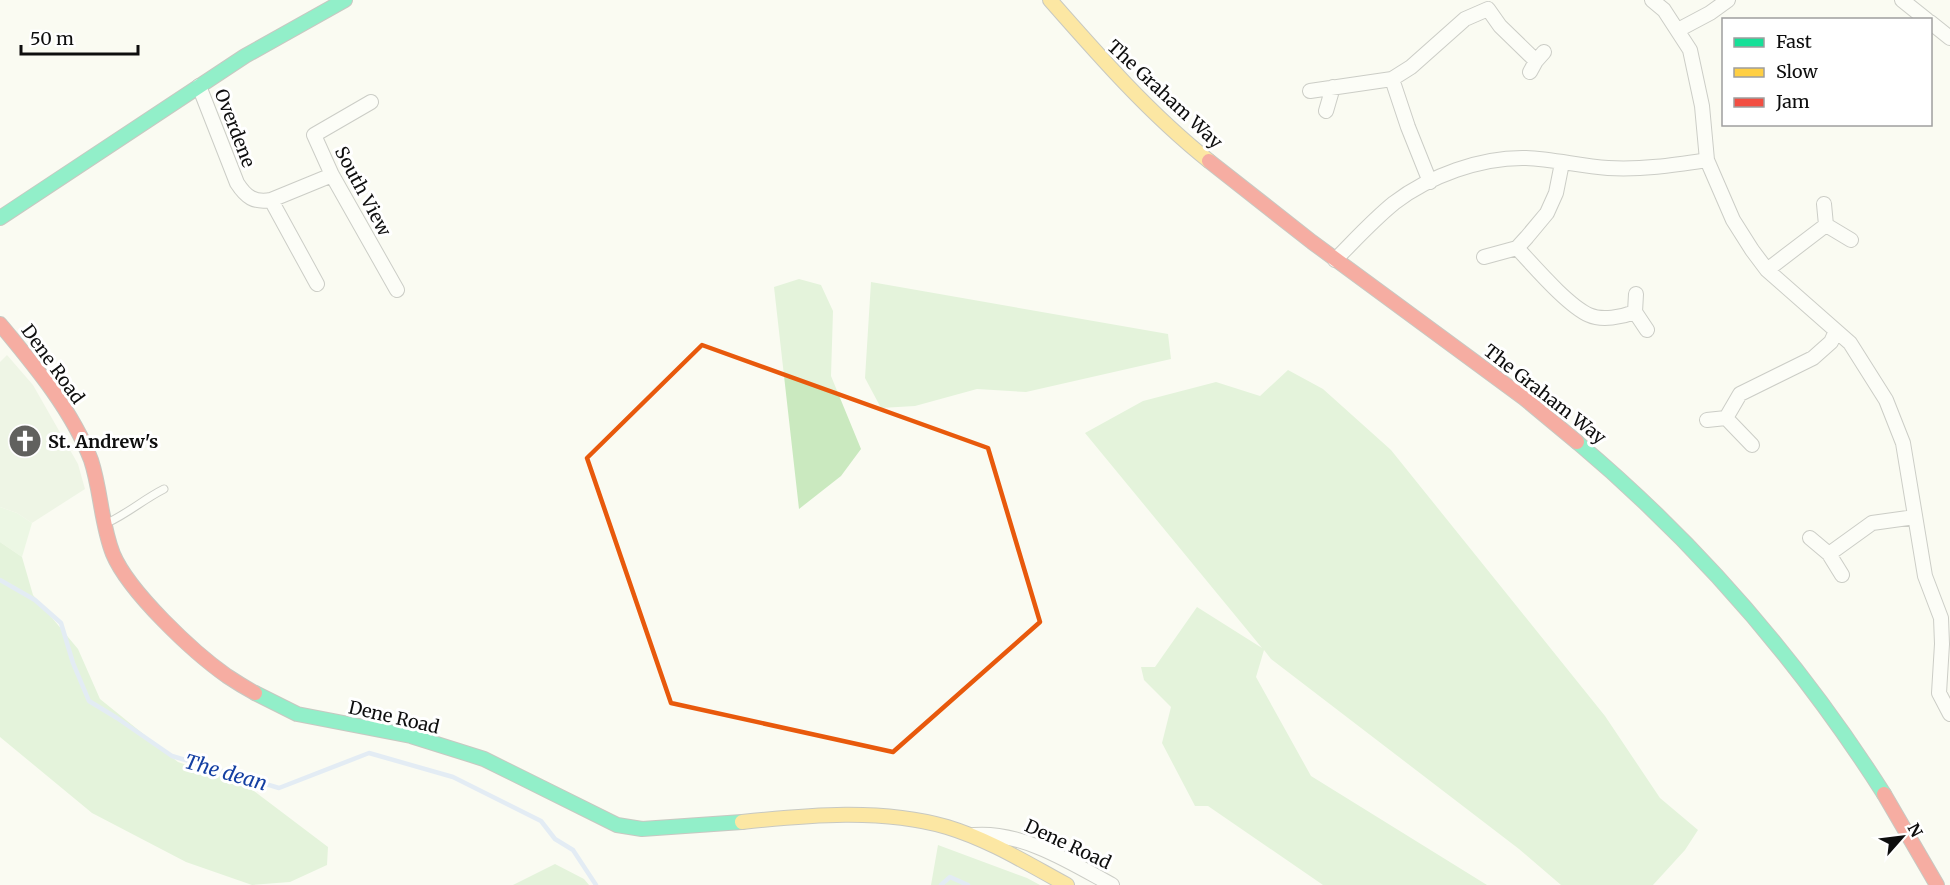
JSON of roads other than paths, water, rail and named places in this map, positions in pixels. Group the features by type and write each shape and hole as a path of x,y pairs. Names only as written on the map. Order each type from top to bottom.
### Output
{"main road":[{"path":"0,218 245,56 345,0"},
{"name":"The Graham Way","path":"1052,1 1110,69 1172,131 1335,260 1543,413 1615,473 1661,516 1723,579 1784,652 1871,771 1918,848 1937,885"},
{"name":"Dene Road","path":"0,324 31,361 72,421 91,461 113,554 126,578 147,603 186,641 227,676 261,697 297,714 411,736 484,759 617,825 642,830 834,815 879,816 921,821 972,836 1067,885"}],"street":[{"path":"1652,0 1664,10 1690,50 1702,106 1707,160 1733,220 1767,270 1850,344 1886,400 1903,443 1925,576 1941,618 1946,643 1939,693 1950,714"},
{"path":"1678,30 1710,13 1728,0"},
{"path":"1902,0 1922,18"},
{"path":"1310,91 1392,79 1411,67 1465,19 1487,5 1500,26 1537,62"},
{"path":"1932,25 1950,38"},
{"path":"1392,79 1430,182"},
{"name":"Overdene","path":"199,86 237,183 243,192 252,198 261,202 271,200"},
{"path":"1326,111 1333,87"},
{"name":"South View","path":"371,102 314,135 332,175 397,290"},
{"path":"1335,260 1394,204 1415,189 1453,171 1504,159 1526,158 1608,168 1654,168 1707,160"},
{"path":"1484,257 1516,248 1547,213 1556,193 1562,163"},
{"path":"317,284 271,200 332,175"},
{"path":"1824,204 1826,225"},
{"path":"1767,270 1826,225"},
{"path":"1826,225 1851,240"},
{"path":"1516,248 1571,303 1590,316 1606,318 1635,312"},
{"path":"1636,294 1635,312 1647,330"},
{"path":"1707,420 1726,417 1740,394 1813,357 1831,342 1836,331"},
{"path":"1726,417 1752,445"},
{"path":"1829,554 1872,523 1915,517"},
{"path":"1810,538 1829,554 1842,574"},
{"name":"Dene Road","path":"972,836 1004,835 1073,863 1112,885"}],"lane":[{"path":"105,525 147,497 164,489"}],"waterway":[{"name":"The dean","path":"0,580 35,600 61,623 73,663 89,701 172,756 279,788 369,753 453,777 541,821 555,839 573,850 596,885"},
{"name":"The dean","path":"941,885 950,877 968,885"}],"place":[{"name":"St. Andrew's","path":"25,441"}]}
